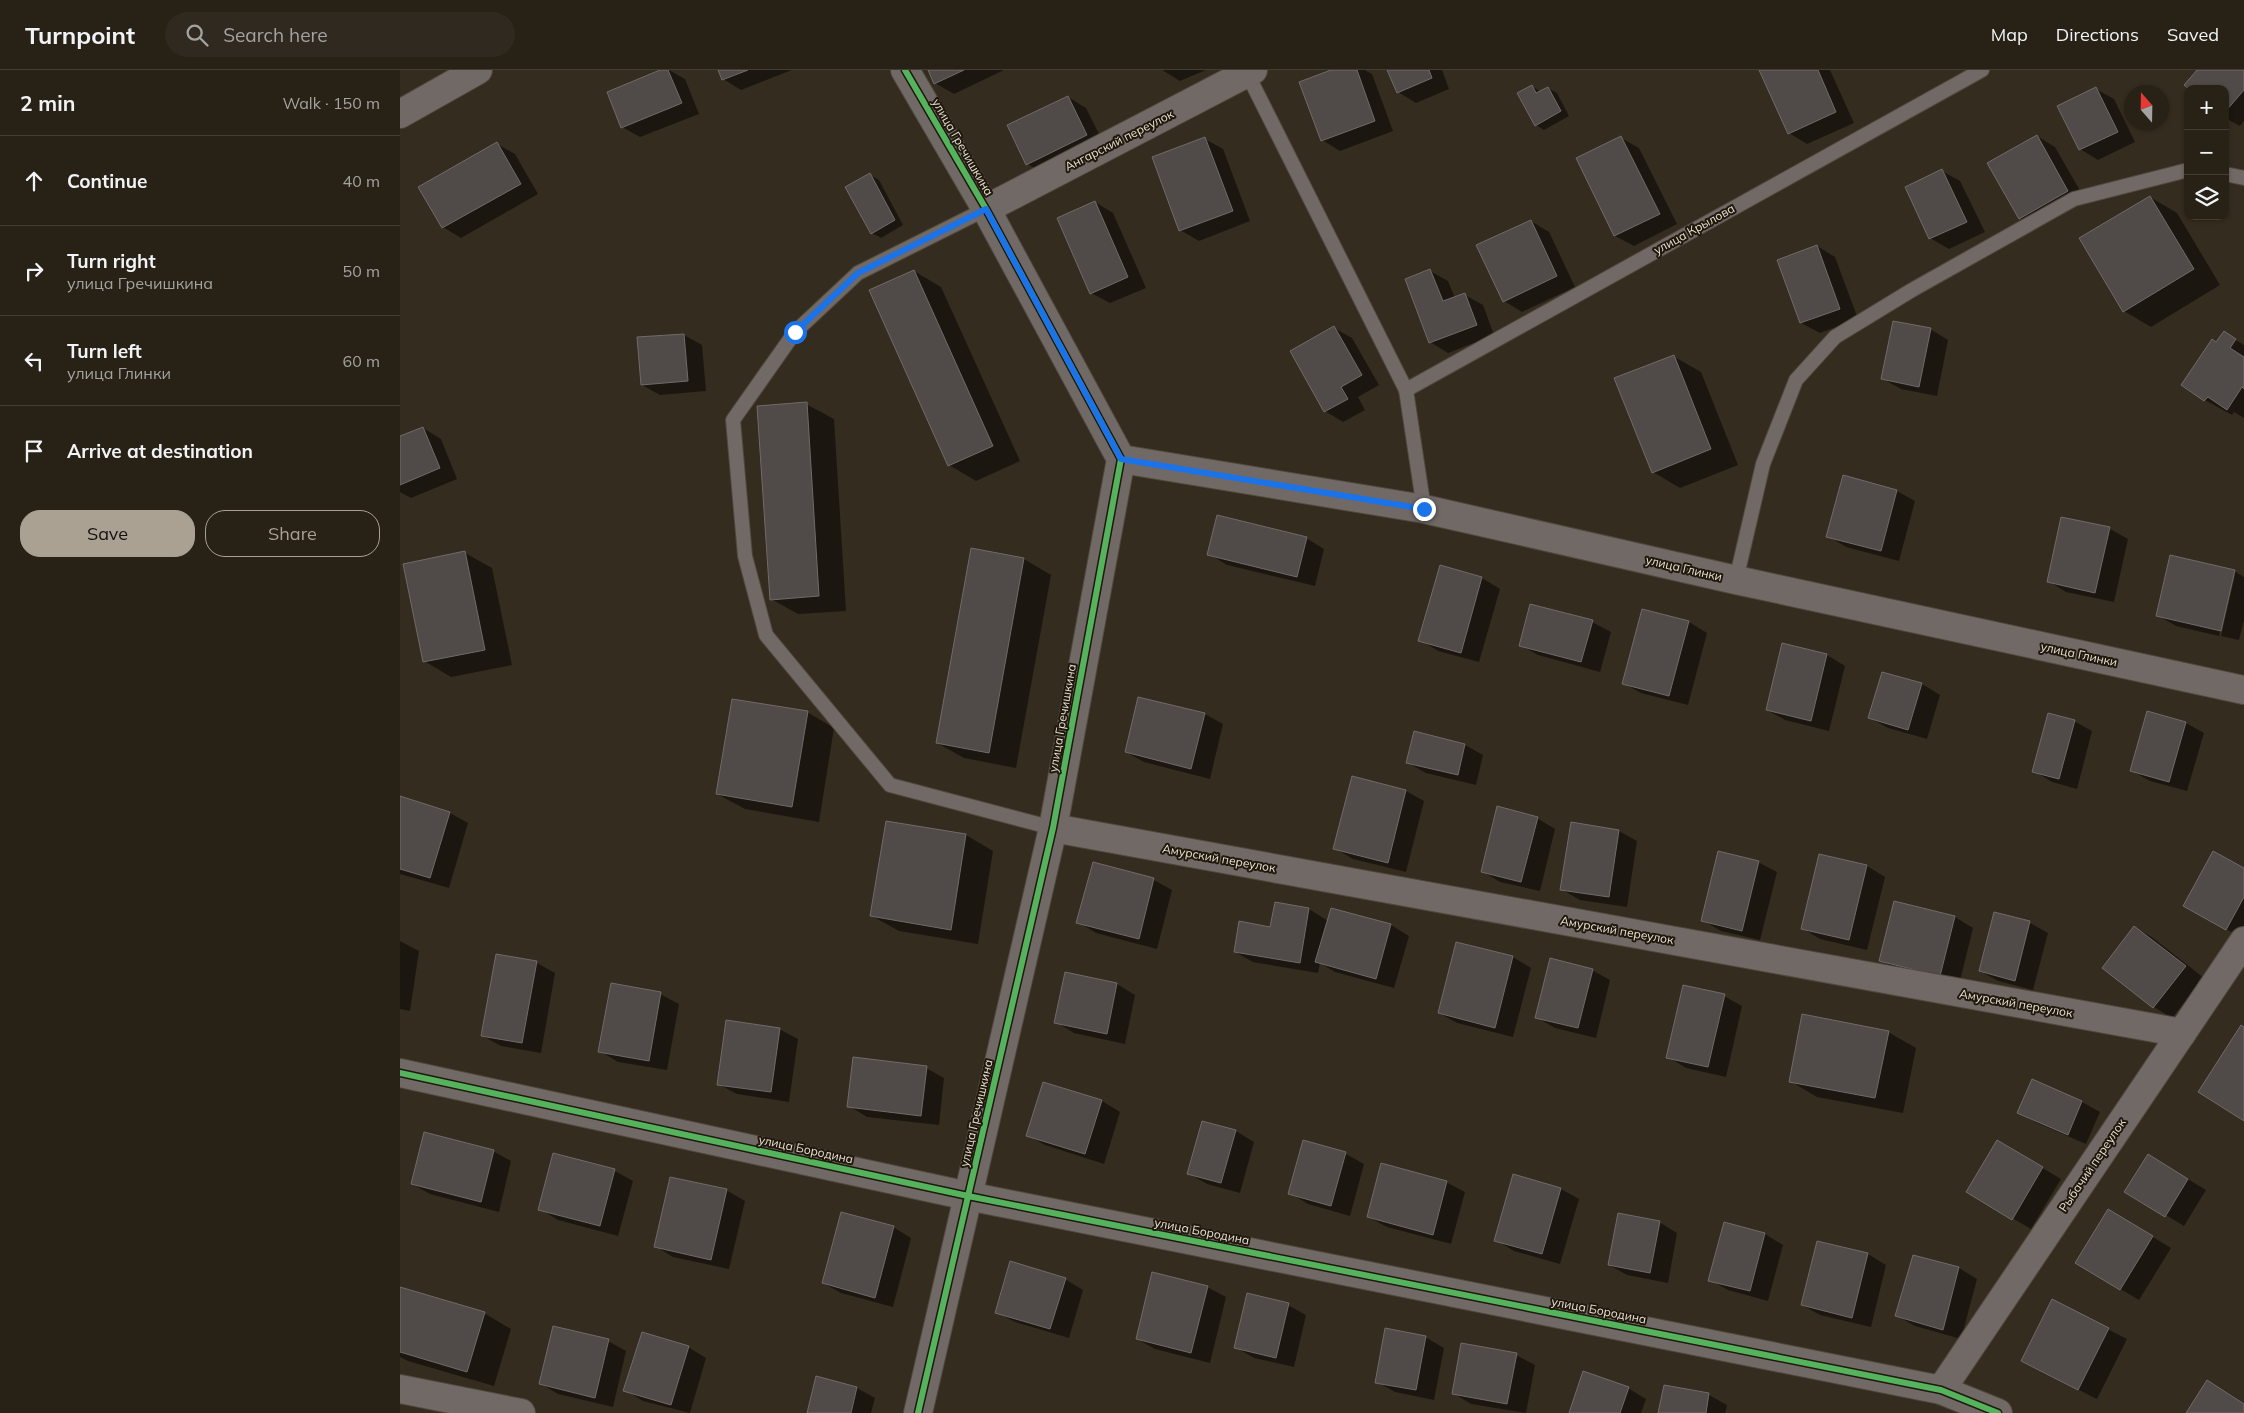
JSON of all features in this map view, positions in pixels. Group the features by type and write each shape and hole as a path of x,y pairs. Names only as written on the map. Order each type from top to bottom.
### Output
{"street":[{"path":"400,114 478,70"},
{"name":"улица Гречишкина","path":"905,70 986,209 1121,459 1053,828 918,1413"},
{"name":"Ангарский переулок","path":"986,209 1250,72"},
{"name":"улица Глинки","path":"1121,459 1424,509 1736,580 2244,690"},
{"name":"Амурский переулок","path":"1053,828 2182,1033"},
{"name":"Рыбачий переулок","path":"1941,1390 2244,941"},
{"name":"улица Бородина","path":"400,1073 968,1196 1941,1390 1998,1413"},
{"path":"400,1389 521,1413"}],"lane":[{"name":"улица Крылова","path":"1406,390 1982,70"},
{"path":"1250,72 1406,390 1424,509"},
{"path":"1736,580 1763,464 1796,380 1835,337 1912,290 2074,199 2184,171"},
{"path":"2229,175 2244,178"},
{"path":"986,209 858,273 795,332 733,420 745,556 766,636 890,785 1053,828"}],"building":[{"path":"660,70 668,70 682,103 621,128 607,92"},
{"path":"718,70 748,70 722,80"},
{"path":"928,70 964,70 934,84"},
{"path":"1331,70 1357,70 1375,121 1321,141 1299,82"},
{"path":"1387,70 1429,70 1432,78 1397,93"},
{"path":"1759,70 1818,70 1836,112 1788,134"},
{"path":"2197,70 2244,70 2244,90 2229,107 2229,85 2184,85"},
{"path":"1532,85 1536,93 1548,87 1561,111 1535,126 1517,93"},
{"path":"2096,87 2118,132 2079,150 2057,106"},
{"path":"1068,96 1087,135 1026,165 1007,125"},
{"path":"2037,135 2068,191 2019,219 1987,163"},
{"path":"1621,136 1660,214 1614,236 1576,158"},
{"path":"1205,137 1233,211 1179,231 1152,157"},
{"path":"497,142 521,184 442,228 418,187"},
{"path":"1942,169 1967,222 1929,239 1905,187"},
{"path":"870,173 895,220 871,234 845,187"},
{"path":"2150,196 2194,269 2123,312 2079,238"},
{"path":"1095,201 1128,277 1090,294 1057,218"},
{"path":"1531,220 1557,276 1503,302 1476,245"},
{"path":"1817,245 1840,309 1800,323 1777,260"},
{"path":"1430,269 1443,301 1465,293 1477,325 1429,343 1405,279"},
{"path":"914,270 993,446 948,466 869,290"},
{"path":"1893,321 1931,328 1919,387 1881,379"},
{"path":"1334,326 1362,375 1341,387 1348,399 1324,412 1290,351"},
{"path":"2224,331 2236,339 2230,348 2244,357 2244,389 2242,387 2227,410 2208,397 2204,401 2181,385 2212,339 2216,342"},
{"path":"684,334 688,381 641,385 637,337"},
{"path":"1674,355 1711,449 1652,473 1614,378"},
{"path":"807,402 819,596 770,600 757,406"},
{"path":"423,427 440,468 400,485 400,436"},
{"path":"1843,475 1897,490 1881,551 1826,537"},
{"path":"1217,515 1307,537 1297,577 1207,555"},
{"path":"2061,517 2110,527 2095,593 2047,582"},
{"path":"971,548 1024,558 989,753 936,743"},
{"path":"465,551 485,650 423,662 403,564"},
{"path":"2170,555 2235,570 2221,631 2156,616"},
{"path":"1440,565 1482,577 1461,653 1418,641"},
{"path":"1530,604 1593,620 1581,662 1519,646"},
{"path":"1642,609 1689,621 1669,696 1622,684"},
{"path":"1782,643 1827,654 1811,721 1766,710"},
{"path":"1882,672 1922,683 1908,730 1868,718"},
{"path":"1138,697 1205,713 1191,769 1125,752"},
{"path":"732,699 808,711 792,807 716,794"},
{"path":"2147,711 2186,722 2169,782 2130,771"},
{"path":"2048,713 2075,720 2059,779 2032,772"},
{"path":"1414,731 1465,744 1458,775 1406,763"},
{"path":"1352,776 1406,790 1388,863 1333,849"},
{"path":"400,796 450,812 430,878 400,869"},
{"path":"1497,806 1538,817 1521,882 1481,872"},
{"path":"886,821 966,834 951,930 870,916"},
{"path":"1571,822 1619,830 1609,897 1560,890"},
{"path":"1718,851 1759,861 1742,931 1701,921"},
{"path":"2213,851 2244,868 2244,897 2226,930 2183,906"},
{"path":"1819,854 1867,865 1849,940 1801,929"},
{"path":"1093,862 1154,878 1139,939 1076,923"},
{"path":"1894,901 1955,916 1940,976 1879,961"},
{"path":"1275,902 1309,908 1300,963 1234,952 1239,921 1270,927"},
{"path":"1331,908 1391,924 1376,979 1315,962"},
{"path":"1994,912 2030,921 2015,981 1979,971"},
{"path":"2134,926 2186,966 2153,1008 2102,968"},
{"path":"1456,942 1513,956 1495,1028 1438,1013"},
{"path":"496,954 537,961 522,1043 481,1036"},
{"path":"1550,958 1593,969 1578,1028 1535,1018"},
{"path":"1065,972 1117,983 1107,1034 1054,1023"},
{"path":"611,983 661,992 649,1061 598,1052"},
{"path":"1683,985 1725,994 1708,1067 1666,1058"},
{"path":"1802,1014 1889,1031 1875,1098 1789,1082"},
{"path":"726,1020 780,1028 771,1092 717,1085"},
{"path":"2241,1025 2244,1027 2244,1121 2198,1092"},
{"path":"853,1057 927,1066 921,1116 847,1107"},
{"path":"2032,1079 2082,1101 2068,1135 2017,1113"},
{"path":"1043,1082 1102,1100 1085,1154 1026,1136"},
{"path":"1202,1121 1236,1130 1221,1183 1187,1174"},
{"path":"424,1132 494,1150 481,1202 411,1184"},
{"path":"1303,1140 1346,1152 1331,1206 1288,1194"},
{"path":"1997,1140 2043,1167 2012,1220 1966,1192"},
{"path":"553,1153 615,1169 600,1226 538,1210"},
{"path":"2148,1154 2188,1179 2165,1217 2124,1192"},
{"path":"1381,1163 1447,1181 1433,1235 1367,1217"},
{"path":"1513,1174 1561,1188 1542,1254 1494,1241"},
{"path":"670,1177 727,1189 711,1260 654,1247"},
{"path":"2108,1209 2153,1236 2120,1290 2075,1263"},
{"path":"841,1212 894,1226 875,1298 822,1283"},
{"path":"1618,1213 1660,1221 1650,1273 1608,1265"},
{"path":"1724,1222 1765,1233 1750,1291 1708,1281"},
{"path":"1817,1241 1868,1253 1852,1318 1801,1305"},
{"path":"1913,1255 1959,1267 1943,1330 1895,1316"},
{"path":"1010,1261 1066,1278 1050,1329 995,1313"},
{"path":"1152,1272 1208,1286 1191,1353 1136,1339"},
{"path":"400,1287 485,1312 467,1372 400,1352"},
{"path":"1247,1293 1289,1303 1276,1358 1234,1348"},
{"path":"2052,1299 2109,1328 2078,1390 2021,1361"},
{"path":"553,1326 609,1339 595,1398 539,1384"},
{"path":"1385,1328 1426,1336 1416,1390 1375,1383"},
{"path":"642,1332 689,1346 671,1405 623,1391"},
{"path":"1461,1343 1517,1353 1507,1404 1452,1394"},
{"path":"1583,1371 1629,1387 1620,1413 1569,1413"},
{"path":"816,1376 857,1387 851,1413 807,1413"},
{"path":"2207,1380 2244,1404 2244,1413 2186,1413"},
{"path":"1664,1385 1709,1393 1706,1413 1658,1413"}],"cycle path":[{"path":"905,70 986,209 1121,459 1053,828 918,1413"},
{"path":"400,1073 968,1196 1941,1390 1998,1413"}],"route":[{"path":"795,332 858,273 986,209 1121,459 1424,509"}]}
